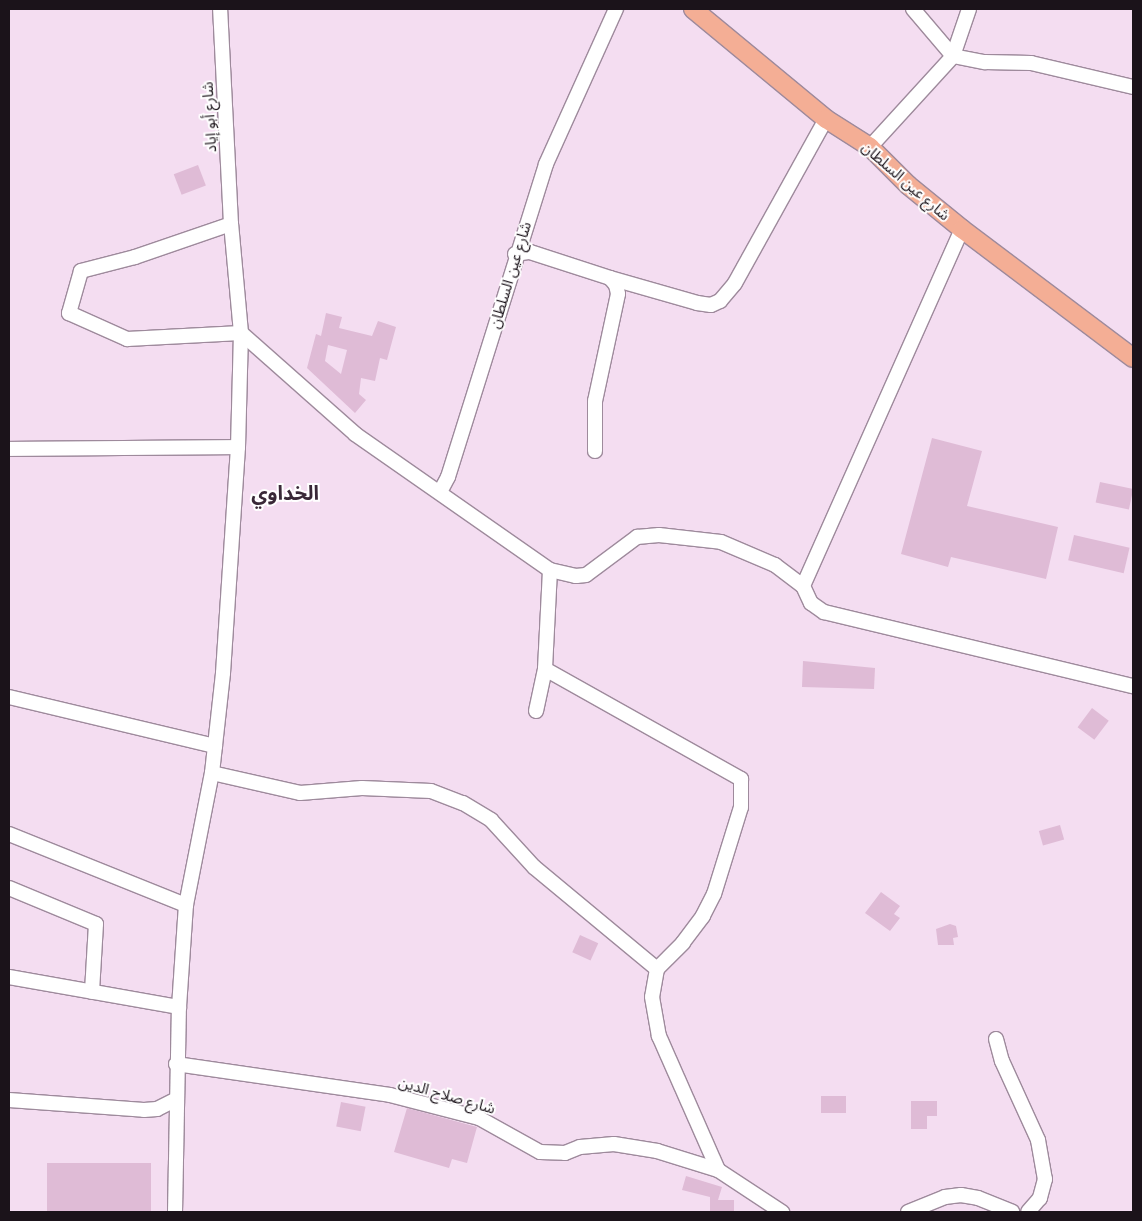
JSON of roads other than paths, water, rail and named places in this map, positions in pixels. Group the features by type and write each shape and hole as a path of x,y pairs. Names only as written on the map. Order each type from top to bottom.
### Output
{"main road":[{"name":"شارع عين السلطان","path":"693,9 826,119 870,147 908,185 962,228 1127,354 1133,364"}],"street":[{"name":"شارع أبو إياد","path":"176,1064 186,905 212,773 223,673 238,447 241,333 231,224 220,9"},
{"name":"شارع عين السلطان","path":"440,492 448,476 515,254 546,164 616,9"},
{"path":"913,9 953,56 986,62 1031,63 1133,88"},
{"path":"870,147 953,56 969,9"},
{"path":"515,254 530,252 635,286 706,305 720,301 735,283 826,119"},
{"path":"231,224 135,257 81,270 69,312 127,339 241,333 355,434 550,570 576,576 586,575 637,537 659,535 721,542 759,556 803,586 816,607 848,620 1133,686"},
{"path":"803,586 962,228"},
{"path":"595,451 596,402 618,294 616,285 610,278"},
{"path":"618,294 626,287 635,286"},
{"path":"9,449 238,447"},
{"path":"536,711 545,669 550,570"},
{"path":"545,669 741,779 741,807 714,894 703,916 683,943 657,969 652,998 659,1036 718,1170"},
{"path":"9,697 215,746"},
{"path":"212,773 300,793 401,787 431,791 463,803 491,820 534,867 657,969"},
{"path":"9,834 186,905"},
{"path":"9,888 96,924 92,992"},
{"path":"9,977 179,1007"},
{"path":"996,1039 1010,1079 1038,1140 1045,1179 1040,1198 1028,1212"},
{"path":"175,1212 176,1064"},
{"name":"شارع صلاح الدين","path":"176,1064 390,1095 479,1118 540,1152 565,1153 580,1147 614,1144 657,1151 718,1170 782,1212"},
{"path":"9,1100 144,1110 157,1109 175,1100"},
{"path":"908,1212 945,1197 962,1195 978,1198 1012,1212"}],"district":[{"name":"الخداوي","path":"285,491"}]}
